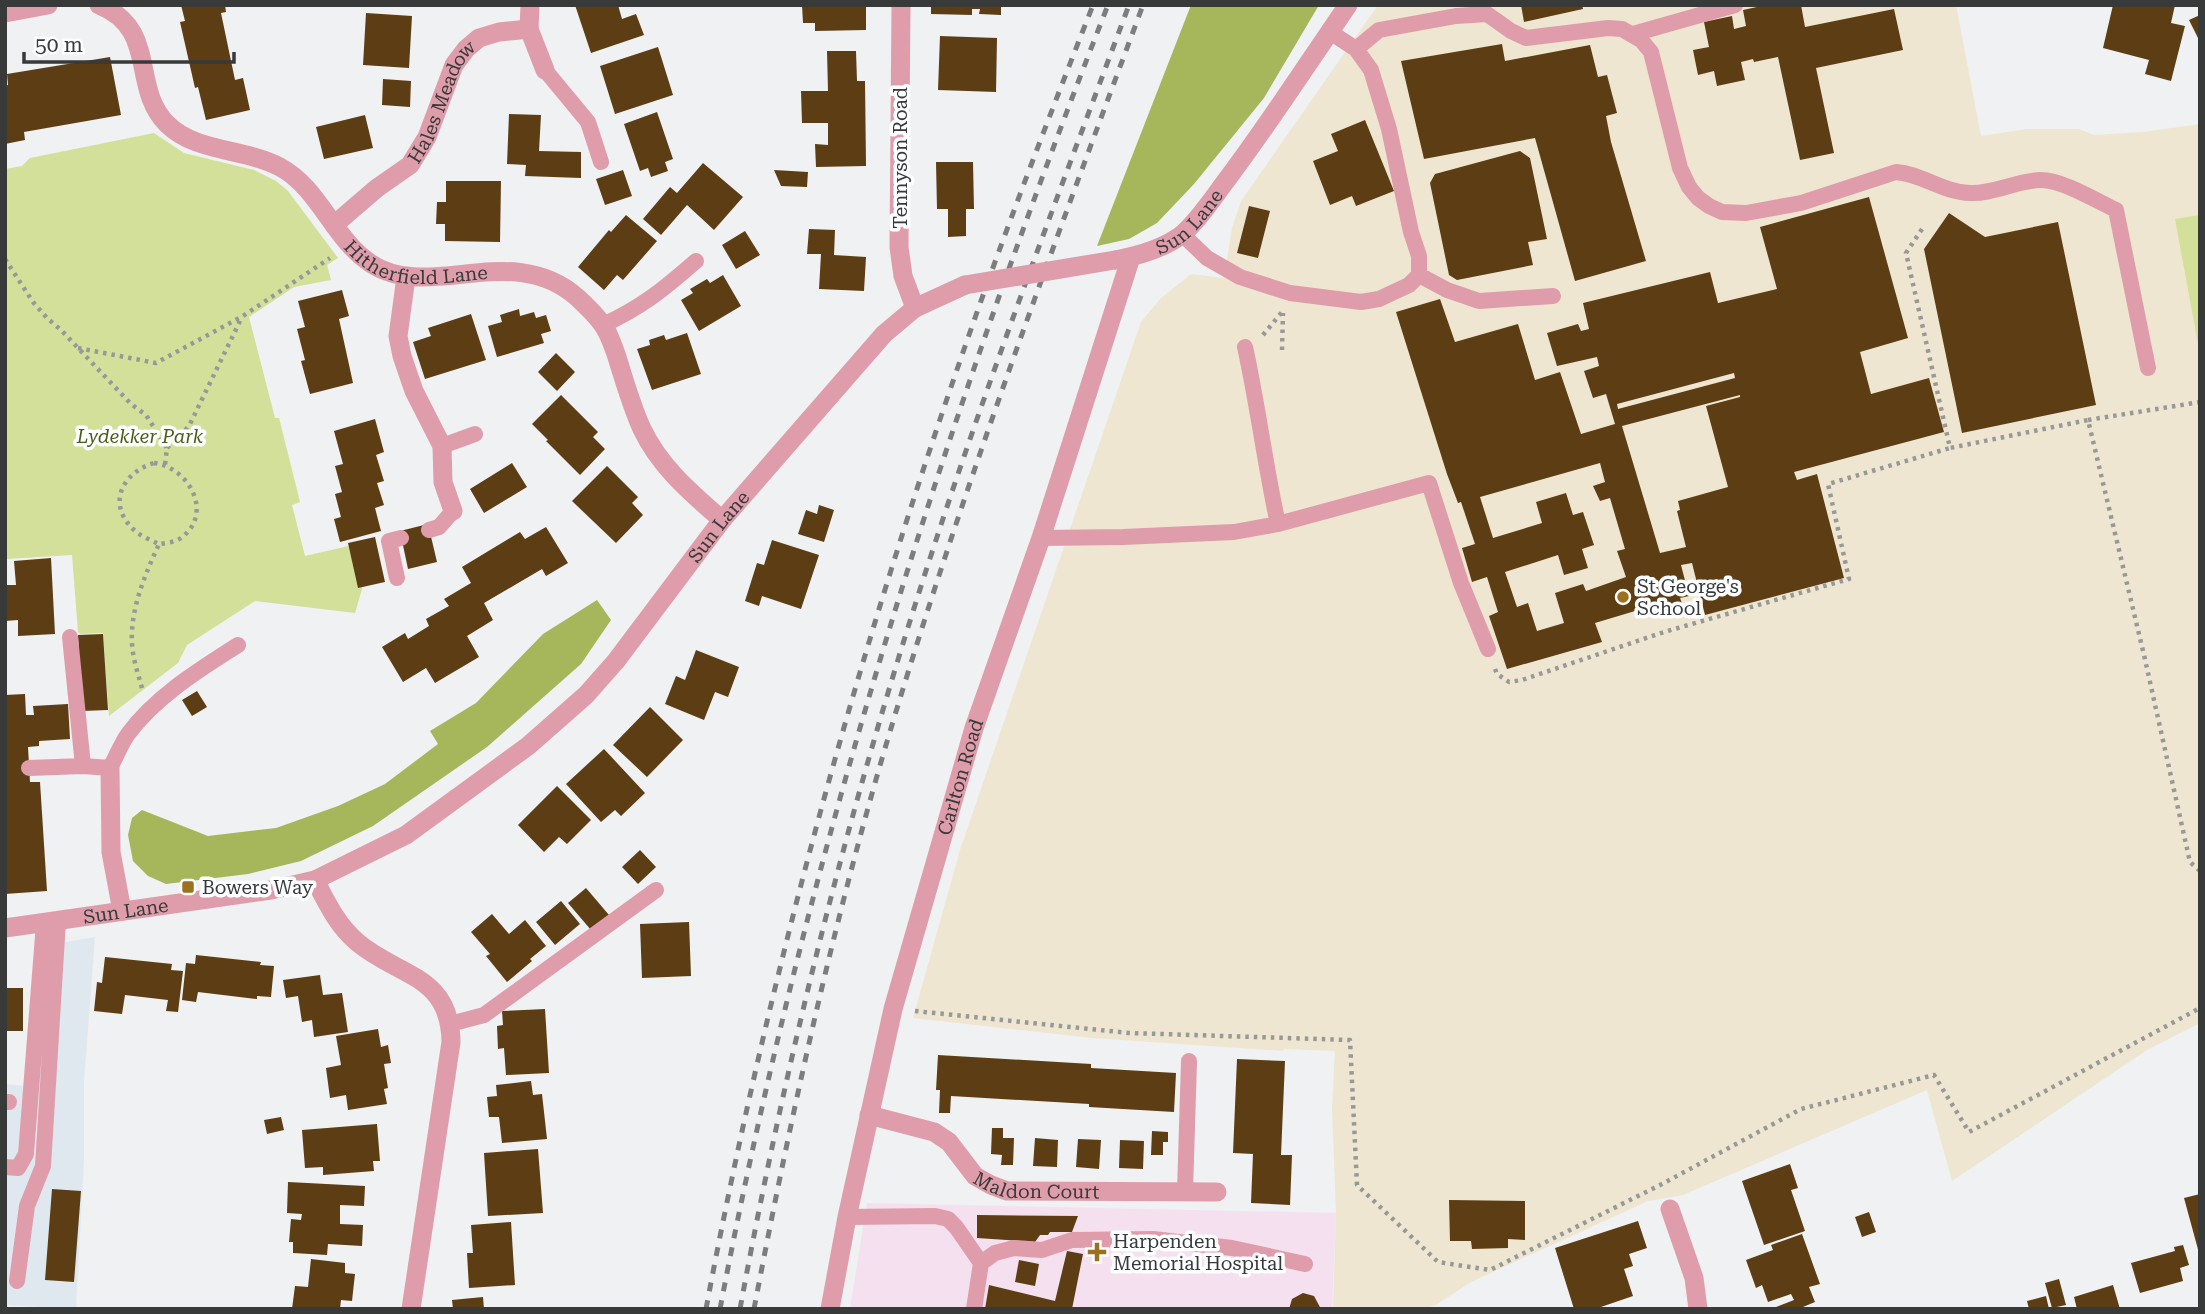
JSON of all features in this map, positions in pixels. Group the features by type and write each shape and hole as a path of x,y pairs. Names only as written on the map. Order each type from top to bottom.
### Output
{"street":[{"path":"5,13 48,5"},
{"name":"Hitherfield Lane","path":"99,5 123,11 134,33 151,97 167,124 201,143 259,157 282,167 297,179 357,253 383,271 406,277 513,270 536,275 575,296 608,332 642,428 665,467 722,520"},
{"path":"530,5 529,29 545,70"},
{"name":"Tennyson Road","path":"901,5 899,247 903,276 915,308"},
{"name":"Sun Lane","path":"5,928 271,890 315,880 406,835 528,746 586,695 616,661 722,520 884,334 915,308 965,285 1123,258 1166,244 1182,234 1216,195 1262,133 1348,5"},
{"name":"Hales Meadow","path":"334,225 410,164 426,137 454,65 466,49 479,38 529,29"},
{"name":"Carlton Road","path":"830,1309 847,1217 893,1009 974,728 1041,538 1123,258"},
{"path":"406,277 398,335 402,356 414,391 442,446 443,482 453,511"},
{"path":"110,768 110,852 122,911"},
{"path":"315,880 334,919 358,943 428,984 444,1007 450,1024 451,1042 411,1309"},
{"name":"Maldon Court","path":"869,1115 934,1132 949,1142 975,1175 1007,1191 1217,1192"},
{"path":"1670,1209 1694,1279 1698,1309"}],"lane":[{"path":"1633,34 1735,5"},
{"path":"1356,49 1379,30 1473,15 1487,14 1511,32 1527,38 1608,28 1622,29 1641,40 1651,52 1680,168 1689,187 1698,198 1722,212 1746,212 1801,203 1896,172 1908,173 1944,189 1972,193 2042,180 2065,186 2116,209 2148,368"},
{"path":"1182,234 1207,258 1240,277 1290,293 1361,302 1379,299 1399,290 1419,275 1419,256 1411,232 1389,129 1371,71 1356,49 1330,32"},
{"path":"545,70 588,122 601,162"},
{"path":"603,325 636,310 696,261"},
{"path":"1419,275 1447,290 1479,302 1553,296"},
{"path":"1245,347 1278,524"},
{"path":"442,446 475,434"},
{"path":"1041,538 1234,531 1278,524 1429,482 1461,583 1488,649"},
{"path":"429,530 439,527 453,511"},
{"path":"397,578 389,541 401,538"},
{"path":"70,637 83,766"},
{"path":"29,768 110,768 127,736 147,711 188,678 238,645"},
{"path":"450,1024 484,1015 656,890"},
{"path":"5,1167 18,1168 26,1154 51,922"},
{"path":"17,1281 27,1206 43,1166 51,922"},
{"path":"1185,1191 1189,1061"},
{"path":"847,1217 935,1216 948,1219 981,1263 975,1309"},
{"path":"981,1263 995,1253 1014,1248 1042,1250 1072,1240 1153,1239 1232,1248 1305,1264"}],"path":[{"path":"1922,229 1906,253 1950,448"},
{"path":"78,348 156,363 243,316 350,245"},
{"path":"5,259 33,302 131,404 146,415 166,448 165,465"},
{"path":"1245,347 1267,331 1283,310 1282,350"},
{"path":"166,448 189,426 243,316"},
{"path":"1488,649 1497,674 1508,682 1522,680 1664,632 1849,579 1828,484 1950,448 2088,420 2200,402"},
{"path":"2088,420 2190,862 2200,871"},
{"path":"154,463 165,465 186,480 197,505 195,518 180,539 159,544 131,527 124,515 120,494 131,474 139,467 154,463"},
{"path":"147,711 132,647 132,625 147,571 159,544"},
{"path":"893,1009 1129,1032 1350,1040 1357,1185 1438,1262 1490,1270 1662,1184 1801,1109 1934,1075 1969,1132 2200,1008"}],"shaded area":[{"name":"St George's School","path":"1378,5 1956,5 1981,136 2026,129 2079,129 2094,135 2200,124 2200,1023 2147,1050 1952,1181 1927,1090 1683,1195 1648,1201 1471,1282 1436,1305 1421,1309 1333,1309 1336,1213 1332,1108 1335,1051 1283,1051 1092,1038 913,1018 960,850 1141,322 1160,299 1191,274 1224,278 1232,228 1241,201"},
{"path":"95,937 84,1082 84,1160 76,1309 5,1305 5,1084 27,1086 21,1152 35,1153 48,945"},
{"name":"Harpenden Memorial Hospital","path":"867,1203 1336,1213 1332,1309 850,1309"}],"green space":[{"path":"1191,5 1319,5 1264,98 1194,184 1157,223 1129,239 1097,246"},
{"name":"Lydekker Park","path":"154,133 184,153 254,170 276,181 288,191 338,258 327,265 331,280 294,287 249,317 300,502 292,505 305,556 353,545 362,589 355,613 255,601 187,645 178,663 109,716 103,633 78,632 72,555 7,559 5,169 22,166 30,158"},
{"path":"2200,215 2200,355 2175,219"},
{"path":"597,600 611,620 581,664 487,747 373,826 301,861 248,874 166,884 148,876 133,861 128,835 132,818 142,810 208,836 276,828 338,806 385,784 438,744 430,731 476,703 543,634"}],"building":[{"path":"181,5 225,5 226,12 221,13 235,80 243,78 250,110 206,120 198,87 195,88 180,22 185,21"},
{"path":"575,5 618,5 622,19 636,14 644,35 591,53"},
{"path":"802,5 866,5 866,30 815,31 815,23 803,23"},
{"path":"931,5 1001,5 1001,15 979,14 980,9 972,9 972,15 931,14"},
{"path":"1521,5 1582,5 1583,9 1524,22"},
{"path":"1766,5 1801,5 1805,27 1894,9 1903,50 1816,68 1834,153 1800,160 1778,57 1741,62 1745,80 1717,86 1714,71 1698,75 1693,50 1709,47 1704,22 1732,16 1734,29 1746,26 1743,10"},
{"path":"2113,5 2175,5 2171,23 2185,26 2171,81 2145,74 2149,60 2103,48"},
{"path":"366,13 412,16 409,68 363,65"},
{"path":"2200,15 2200,42 2189,20"},
{"path":"940,36 997,38 996,92 938,90"},
{"path":"1502,44 1505,61 1590,45 1598,77 1607,75 1617,113 1606,116 1611,142 1646,261 1575,281 1535,138 1424,159 1401,61"},
{"path":"658,47 673,95 615,114 600,66"},
{"path":"827,51 856,51 857,81 865,81 866,166 816,167 815,144 828,145 828,123 802,123 801,91 828,91"},
{"path":"110,57 121,115 24,132 25,140 5,144 7,74"},
{"path":"383,79 411,81 410,107 382,105"},
{"path":"657,112 673,159 665,162 668,171 651,177 648,168 640,171 624,124"},
{"path":"509,114 541,115 539,151 581,152 581,178 525,176 526,165 507,164"},
{"path":"365,115 373,148 324,159 316,127"},
{"path":"1365,120 1394,191 1356,206 1352,196 1330,205 1313,161 1338,151 1331,134"},
{"path":"1520,151 1530,158 1547,239 1528,242 1533,265 1457,280 1449,275 1430,183 1435,174"},
{"path":"936,162 973,162 974,209 966,209 966,236 948,237 948,209 937,209"},
{"path":"703,163 743,197 714,230 687,205 661,235 643,219 670,187 677,193"},
{"path":"623,170 632,196 605,205 596,179"},
{"path":"774,170 808,172 807,187 781,186"},
{"path":"446,181 501,181 500,242 445,241 445,224 436,224 437,202 446,202"},
{"path":"1869,197 1908,338 1860,352 1871,394 1929,378 1944,432 1794,472 1797,480 1817,474 1844,578 1705,615 1692,563 1681,565 1689,596 1680,598 1683,606 1658,613 1655,605 1595,623 1602,642 1507,669 1489,616 1498,612 1487,577 1472,582 1462,548 1475,544 1461,502 1458,503 1447,474 1396,312 1440,299 1455,342 1518,324 1535,380 1560,372 1581,434 1615,424 1606,394 1593,398 1584,371 1599,366 1597,357 1557,366 1547,333 1578,324 1581,331 1589,329 1583,303 1710,272 1718,303 1777,289 1760,227","holes":["1734,373 1735,378 1618,409 1617,404","1740,395 1706,406 1728,487 1678,501 1680,510 1677,511 1686,547 1660,553 1622,426","1600,463 1605,482 1593,486 1600,501 1610,498 1625,549 1617,551 1626,577 1586,591 1583,584 1555,593 1564,623 1537,631 1528,603 1517,607 1505,572 1558,555 1564,575 1588,568 1582,549 1594,545 1583,512 1573,515 1566,493 1536,502 1542,523 1493,538 1480,497"]},
{"path":"1249,206 1270,211 1258,258 1237,253"},
{"path":"1949,213 1985,237 2058,222 2096,405 1962,433 1924,249"},
{"path":"626,215 657,241 623,280 617,275 604,290 578,267 609,230 611,232"},
{"path":"809,229 835,230 834,255 866,257 864,291 819,289 821,254 807,254"},
{"path":"745,231 760,255 736,269 722,245"},
{"path":"723,275 741,306 699,331 681,300 693,293 690,289 707,279 710,283"},
{"path":"342,290 349,316 339,319 353,383 310,394 301,361 305,360 297,329 305,327 298,301"},
{"path":"519,309 520,316 534,312 536,318 546,315 551,331 541,334 544,343 497,357 488,326 502,322 500,315"},
{"path":"471,314 486,360 425,379 413,342 431,336 428,328"},
{"path":"687,333 701,374 652,390 637,349 650,345 649,340 664,335 666,340"},
{"path":"556,353 575,372 557,391 538,372"},
{"path":"561,395 598,432 593,437 605,449 580,475 532,424"},
{"path":"375,419 384,452 376,455 384,481 377,483 384,505 375,508 381,531 340,542 334,519 341,517 335,494 342,492 335,466 343,464 334,431"},
{"path":"512,463 527,487 484,513 470,489"},
{"path":"607,466 638,497 632,503 643,515 616,543 572,501"},
{"path":"819,505 834,510 824,542 798,534 806,510 817,514"},
{"path":"428,524 437,562 408,569 400,531"},
{"path":"546,527 568,563 546,576 542,569 484,603 493,620 467,636 479,657 435,683 426,668 403,682 382,647 405,633 408,639 429,626 426,619 449,606 444,599 471,583 462,567 520,532 525,539"},
{"path":"375,537 385,582 358,588 348,543"},
{"path":"772,540 819,555 801,609 762,596 759,606 745,601 757,563 764,565"},
{"path":"51,558 55,634 18,636 18,620 5,621 5,585 16,585 14,561"},
{"path":"103,634 108,710 82,711 78,635"},
{"path":"696,650 739,667 728,697 715,692 704,720 665,704 676,676 685,680"},
{"path":"197,691 207,707 192,716 182,700"},
{"path":"25,694 26,715 34,715 33,706 68,704 70,739 39,741 39,746 28,747 30,782 40,782 47,891 5,894 5,695"},
{"path":"650,707 683,740 647,777 613,745"},
{"path":"604,749 645,793 621,816 615,810 601,822 566,784"},
{"path":"557,786 591,820 567,844 559,837 544,852 518,825"},
{"path":"640,850 656,867 638,884 622,867"},
{"path":"586,888 609,915 591,930 568,903"},
{"path":"561,901 580,924 555,945 536,922"},
{"path":"492,914 509,934 525,920 546,946 507,982 486,956 490,954 471,932"},
{"path":"689,922 691,976 642,978 640,924"},
{"path":"196,955 261,962 260,965 274,966 271,997 257,996 257,999 198,992 196,1002 182,1000 186,963 195,964"},
{"path":"105,957 172,964 171,970 183,971 178,1012 166,1011 168,1000 125,995 122,1014 94,1011 97,982 102,983"},
{"path":"320,975 323,995 342,993 348,1032 314,1037 312,1020 302,1022 298,996 286,998 283,980"},
{"path":"5,988 23,988 23,1031 5,1031"},
{"path":"545,1009 549,1073 506,1075 504,1048 498,1049 497,1026 503,1025 502,1011"},
{"path":"378,1029 381,1047 388,1045 391,1063 384,1064 388,1088 384,1089 387,1104 348,1110 346,1095 330,1098 326,1068 341,1065 336,1036"},
{"path":"938,1055 1091,1064 1091,1068 1176,1073 1174,1112 951,1096 950,1113 939,1113 940,1090 936,1090"},
{"path":"1237,1059 1285,1061 1281,1155 1292,1155 1290,1205 1251,1203 1253,1154 1233,1153"},
{"path":"531,1081 533,1095 542,1094 547,1139 502,1143 499,1117 489,1117 487,1097 497,1096 496,1085"},
{"path":"281,1117 284,1130 267,1134 264,1120"},
{"path":"377,1124 380,1161 373,1161 374,1171 323,1175 323,1167 305,1168 302,1130"},
{"path":"992,1128 1003,1128 1003,1138 1014,1138 1013,1165 1001,1165 1002,1155 991,1154"},
{"path":"1152,1131 1168,1132 1168,1142 1163,1142 1163,1155 1151,1155"},
{"path":"1035,1138 1058,1140 1057,1167 1033,1166"},
{"path":"1078,1139 1101,1140 1099,1169 1076,1167"},
{"path":"1120,1140 1144,1141 1143,1169 1119,1168"},
{"path":"538,1149 543,1213 488,1216 484,1153"},
{"path":"1790,1164 1798,1188 1791,1190 1805,1231 1764,1245 1742,1181"},
{"path":"288,1182 365,1186 364,1206 340,1205 340,1224 363,1225 362,1246 328,1244 327,1255 293,1253 293,1242 289,1242 291,1219 301,1220 302,1214 287,1213"},
{"path":"52,1189 81,1191 74,1282 45,1280"},
{"path":"2200,1194 2200,1253 2199,1253 2184,1198"},
{"path":"1449,1200 1525,1201 1525,1240 1508,1239 1508,1248 1472,1249 1471,1241 1450,1241"},
{"path":"1869,1212 1876,1232 1862,1237 1855,1217"},
{"path":"977,1215 1078,1216 1072,1232 1050,1232 1048,1235 1040,1235 1035,1242 977,1238"},
{"path":"1638,1221 1647,1248 1629,1254 1633,1266 1624,1269 1633,1296 1595,1309 1574,1309 1555,1248"},
{"path":"511,1222 515,1285 469,1288 467,1253 473,1253 471,1225"},
{"path":"1802,1234 1820,1284 1809,1287 1815,1302 1798,1309 1771,1309 1794,1300 1791,1294 1768,1302 1762,1285 1756,1288 1746,1260 1773,1250 1771,1245"},
{"path":"2183,1245 2189,1265 2180,1268 2183,1281 2140,1293 2131,1263 2175,1251 2174,1247"},
{"path":"1067,1251 1083,1254 1072,1309 985,1309 989,1285 1055,1301"},
{"path":"311,1259 345,1263 345,1273 355,1274 352,1301 341,1300 340,1309 292,1309 295,1286 308,1287"},
{"path":"1019,1260 1039,1264 1035,1286 1015,1282"},
{"path":"2059,1279 2066,1305 2052,1308 2045,1283"},
{"path":"2113,1285 2120,1309 2077,1309 2074,1297"},
{"path":"1303,1293 1314,1296 1321,1309 1289,1309 1292,1299"},
{"path":"2046,1296 2049,1309 2029,1309 2027,1301"},
{"path":"483,1297 484,1309 453,1309 452,1300"}],"railway":[{"path":"706,1309 756,1068 785,948 884,591 992,269 1093,5"},
{"path":"720,1309 754,1142 793,976 836,812 884,648 989,324 1108,5"},
{"path":"740,1309 801,1017 877,730 936,540 982,405 1129,5"},
{"path":"754,1309 811,1034 881,762 972,476 1143,5"}],"place":[{"name":"St George's School","path":"1623,597"},
{"name":"Bowers Way","path":"188,887"},
{"name":"Harpenden Memorial Hospital","path":"1097,1252"}]}
